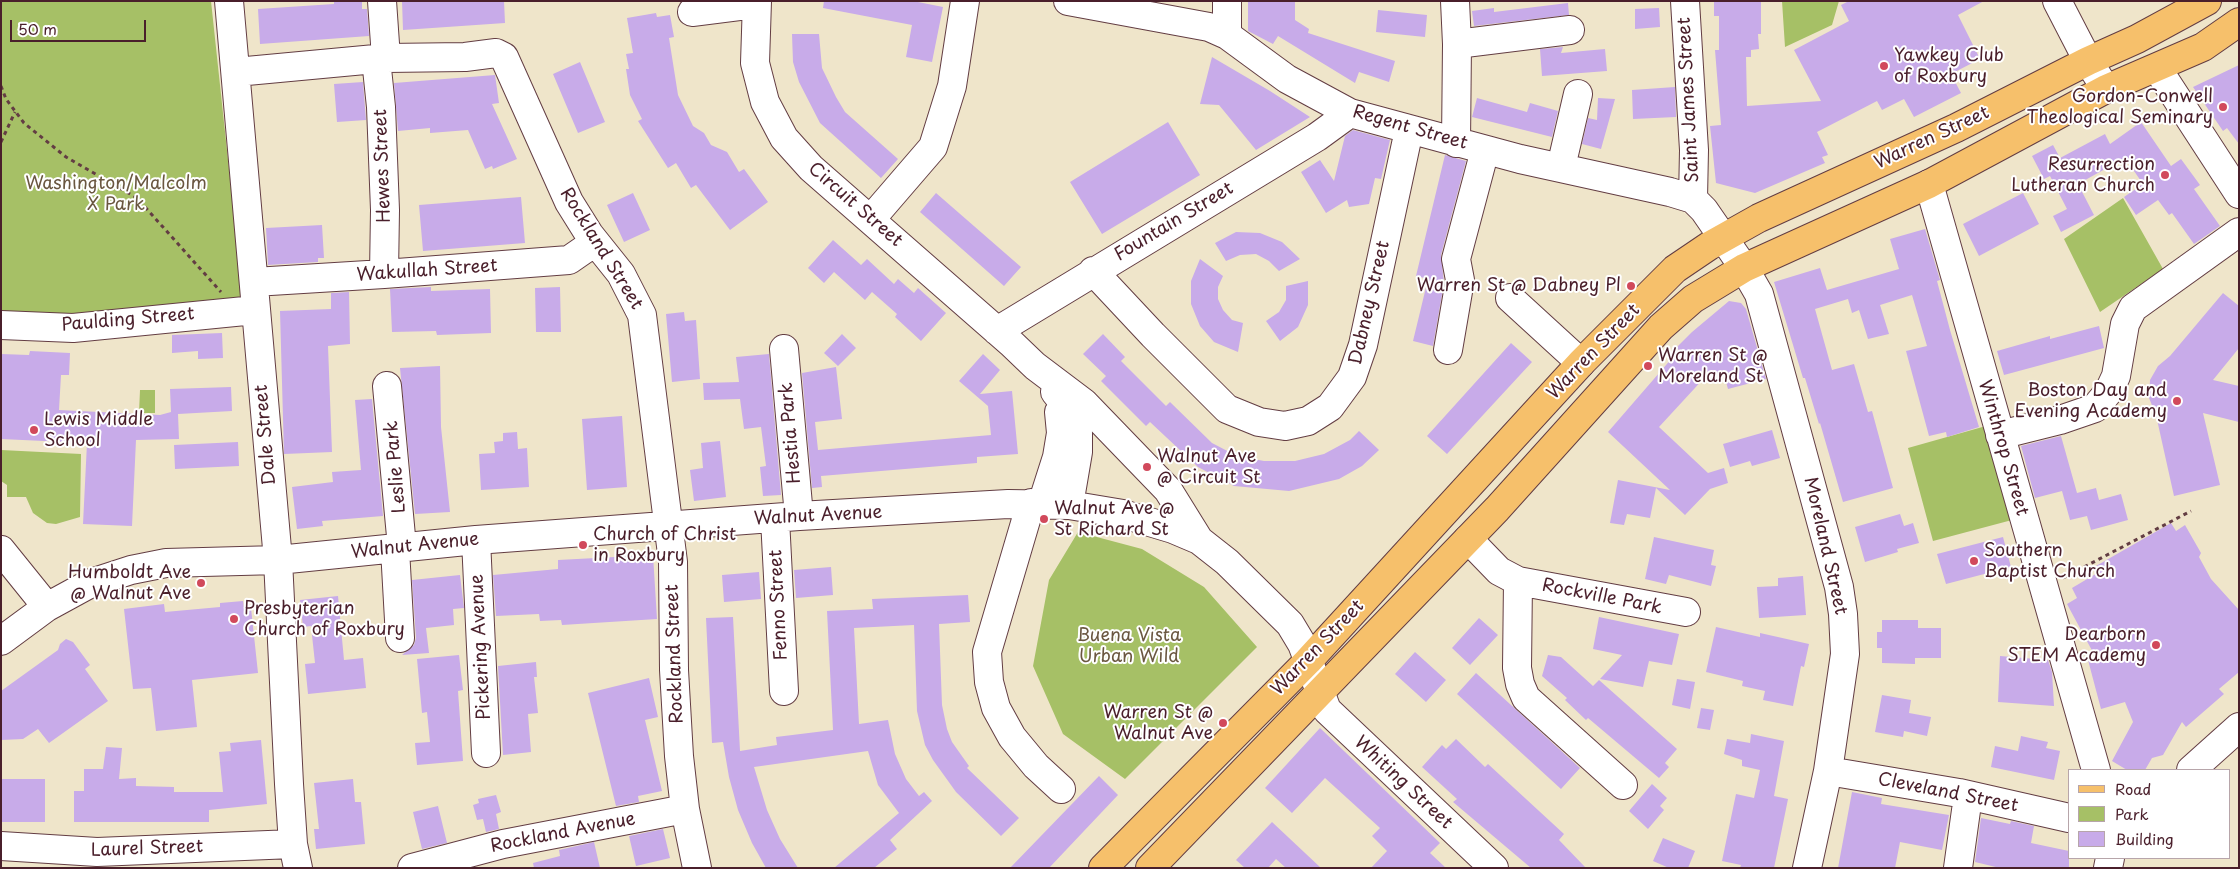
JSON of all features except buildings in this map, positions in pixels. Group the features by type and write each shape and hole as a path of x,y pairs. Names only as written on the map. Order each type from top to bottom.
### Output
{"main road":[{"name":"Warren Street","path":"1103,868 1308,661 1581,363 1675,269 1759,218 1956,128 2088,61 2137,39 2207,1"},
{"name":"Warren Street","path":"1158,865 1468,540 1605,392 1661,327 1710,287 1744,268 1929,184 2106,89 2202,47 2239,22"},
{"path":"2202,47 2239,34"}],"street":[{"name":"Dale Street","path":"229,1 254,282 248,311 278,560 296,856"},
{"name":"Hewes Street","path":"382,1 381,107 385,210 384,274"},
{"path":"871,219 933,147 952,86 965,1"},
{"name":"Regent Street","path":"1068,1 1209,27 1227,35 1286,79 1350,113 1456,143 1693,199"},
{"path":"1227,1 1227,35"},
{"path":"1455,1 1457,44 1456,143"},
{"name":"Saint James Street","path":"1685,1 1694,150 1693,199"},
{"path":"2057,1 2088,61 2106,89"},
{"path":"692,12 756,3"},
{"name":"Circuit Street","path":"756,3 755,64 765,102 784,138 812,168 1035,366 1084,403 1168,490 1199,540"},
{"path":"1457,44 1570,30"},
{"name":"Rockland Street","path":"236,72 381,58 465,56 496,53 504,58 569,202 595,242 621,274 642,315 673,562 677,718 684,809 697,868"},
{"path":"2157,68 2239,194"},
{"path":"1561,167 1578,94"},
{"name":"Fountain Street","path":"997,331 1093,271 1317,137 1350,113"},
{"name":"Dabney Street","path":"1093,271 1153,335 1227,409 1259,422 1285,426 1308,421 1330,407 1352,378 1363,346 1409,130"},
{"path":"1448,350 1460,280 1456,260 1485,150"},
{"name":"Winthrop Street","path":"1929,184 2096,769"},
{"path":"1693,199 1704,210 1722,239"},
{"path":"2000,435 2060,420 2095,408 2109,391 2116,376 2125,324 2133,308 2239,232"},
{"name":"Moreland Street","path":"1722,239 1744,268 1758,294 1839,587 1845,654 1828,771 1807,868"},
{"name":"Wakullah Street","path":"254,282 569,260 595,242"},
{"path":"1510,298 1581,363"},
{"name":"Paulding Street","path":"1,325 73,328 248,311"},
{"name":"Hestia Park","path":"784,349 787,518"},
{"name":"Circuit Street","path":"1035,366 1059,413 1061,433 1057,457 1036,504 987,652 988,682 996,708 1012,737 1036,766 1061,789"},
{"name":"Circuit Street","path":"1035,366 1074,416 1078,433 1078,452 1069,505"},
{"name":"Leslie Park","path":"387,386 398,548 400,638"},
{"name":"Walnut Avenue","path":"1,641 47,608 91,583 131,570 166,563 278,560 476,540 787,518 1036,504 1069,505 1123,514 1173,529 1199,540 1227,562 1290,624 1302,644 1320,693"},
{"name":"Fenno Street","path":"784,690 787,518"},
{"name":"Pickering Avenue","path":"476,540 486,753"},
{"name":"Rockville Park","path":"1468,540 1499,571 1518,581 1686,612"},
{"path":"1,550 47,608"},
{"name":"Rockville Park","path":"1518,581 1517,668 1520,684 1526,698 1624,785"},
{"name":"Whiting Street","path":"1320,693 1327,710 1337,721 1494,868"},
{"path":"2192,769 2239,727"},
{"name":"Cleveland Street","path":"1828,771 1968,796 2068,818"},
{"path":"1958,868 1968,796"},
{"name":"Rockland Avenue","path":"412,868 503,844 684,809"},
{"name":"Laurel Street","path":"1,846 99,860 296,856"}],"path":[{"path":"1,86 24,124 66,157 138,198 248,311"},
{"path":"1,142 15,111"},
{"path":"2044,590 2072,572 2190,512"}],"green space":[{"name":"Washington/Malcolm X Park","path":"1,1 211,1 243,300 1,319"},
{"path":"1782,1 1839,1 1832,25 1785,47"},
{"path":"2123,198 2163,269 2100,312 2064,239"},
{"path":"140,390 155,390 155,413 139,413"},
{"path":"1986,426 2012,520 1933,541 1908,448"},
{"path":"1,450 81,454 80,517 56,524 47,523 33,513 26,497 7,497 7,485 1,481"},
{"name":"Buena Vista Urban Wild","path":"1078,532 1142,549 1204,587 1257,647 1125,779 1063,734 1033,666 1049,580"}],"place":[{"name":"Yawkey Club of Roxbury","path":"1884,66"},
{"name":"Gordon-Conwell Theological Seminary","path":"2223,107"},
{"name":"Resurrection Lutheran Church","path":"2165,175"},
{"name":"Warren St @ Dabney Pl","path":"1631,286"},
{"name":"Warren St @ Moreland St","path":"1648,366"},
{"name":"Boston Day and Evening Academy","path":"2177,401"},
{"name":"Lewis Middle School","path":"34,430"},
{"name":"Walnut Ave @ Circuit St","path":"1147,467"},
{"name":"Walnut Ave @ St Richard St","path":"1044,519"},
{"name":"Church of Christ in Roxbury","path":"583,545"},
{"name":"Southern Baptist Church","path":"1974,561"},
{"name":"Humboldt Ave @ Walnut Ave","path":"201,583"},
{"name":"Presbyterian Church of Roxbury","path":"234,619"},
{"name":"Dearborn STEM Academy","path":"2156,645"},
{"name":"Warren St @ Walnut Ave","path":"1223,723"}]}
